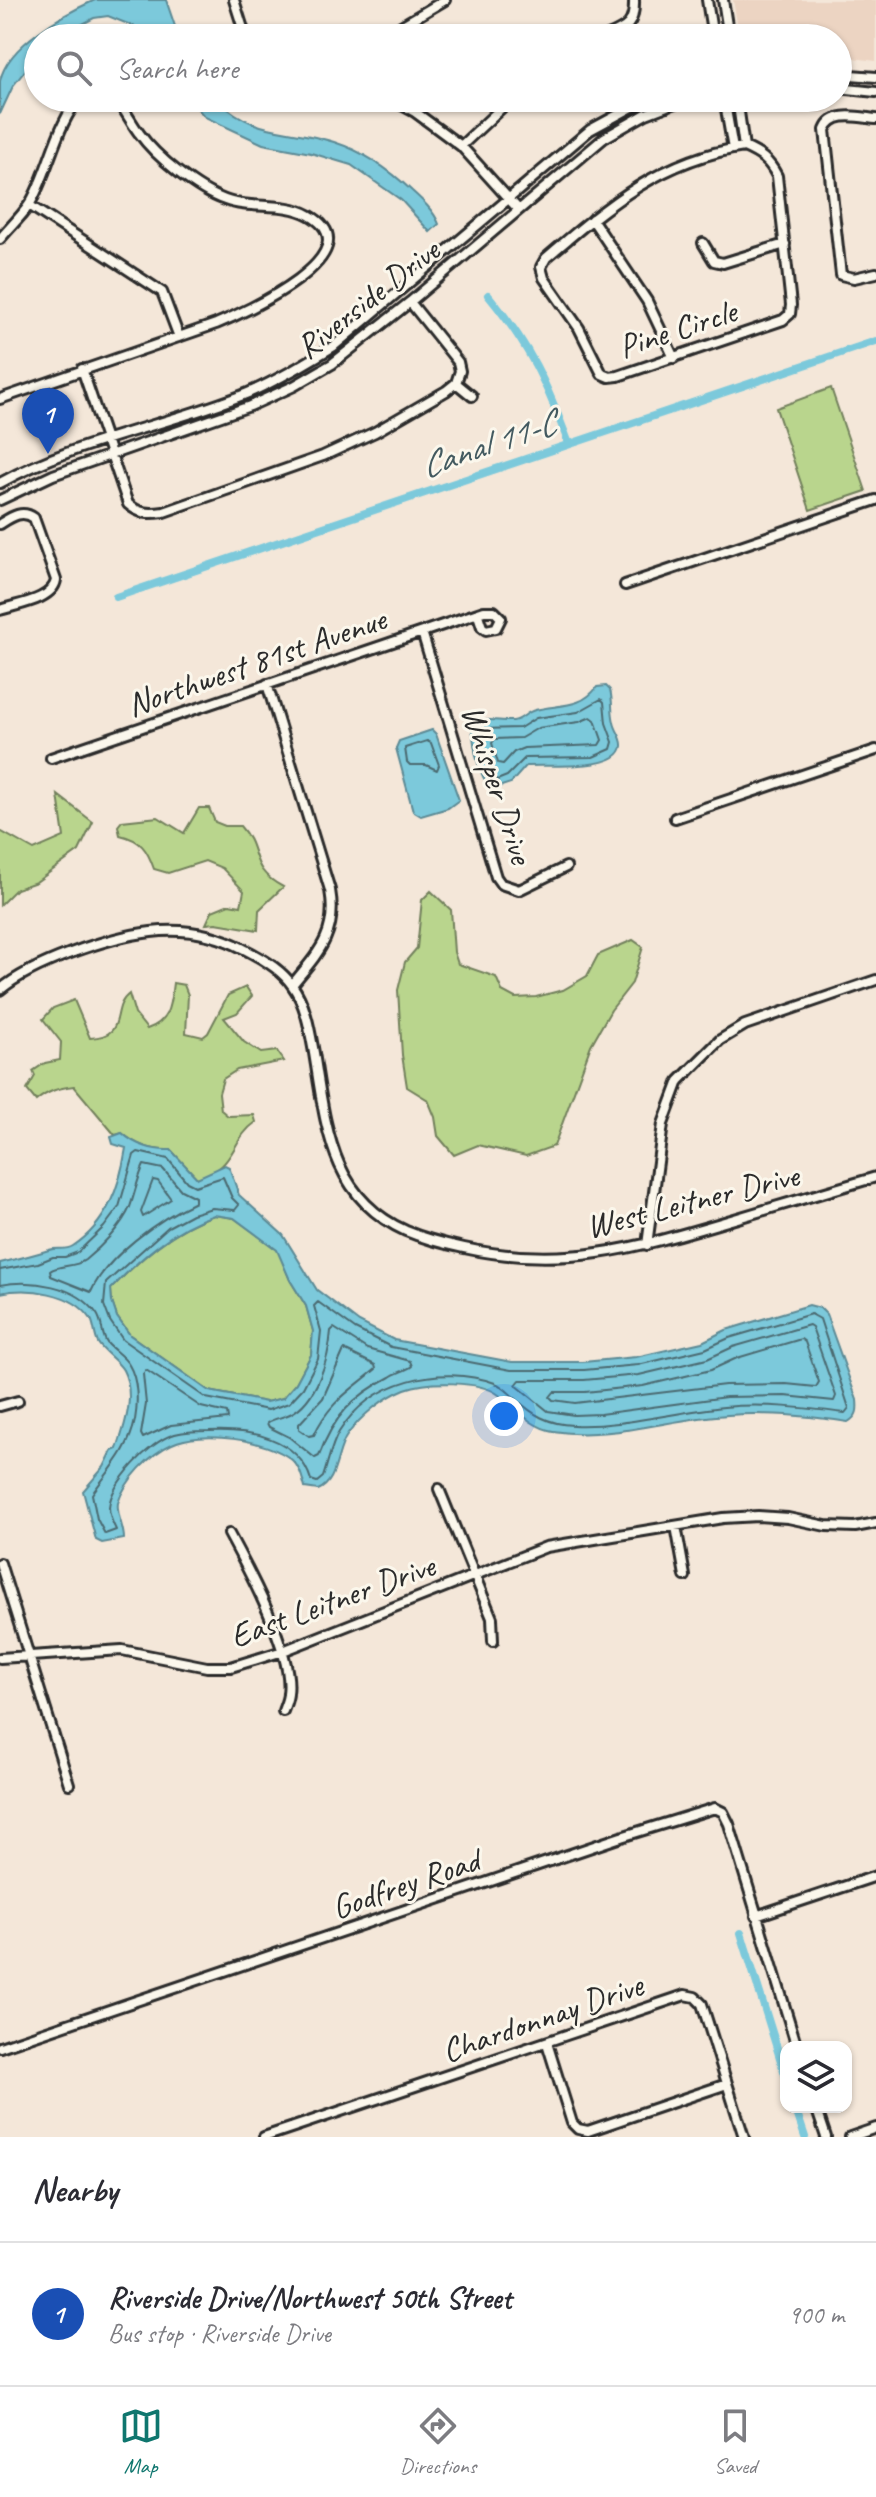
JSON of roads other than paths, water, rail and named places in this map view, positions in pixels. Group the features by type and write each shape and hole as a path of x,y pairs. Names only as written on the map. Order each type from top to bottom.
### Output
{"street":[{"path":"234,0 242,24"},
{"path":"404,24 445,0"},
{"path":"629,24 635,16 634,0"},
{"path":"707,0 711,24"},
{"path":"723,0 727,24"},
{"path":"852,75 876,77"},
{"path":"852,89 876,92"},
{"path":"0,239 29,205 69,112"},
{"path":"0,399 247,311 276,295 324,255 327,242 317,220 306,213 225,200 164,160 125,112"},
{"path":"415,112 461,146 518,209"},
{"path":"461,146 497,112"},
{"name":"Riverside Drive","path":"0,483 56,458 247,393 291,372 334,346 590,130 623,112"},
{"name":"Riverside Drive","path":"0,500 53,475 250,406 294,386 354,349 604,138 651,112"},
{"path":"726,112 733,149"},
{"path":"739,112 744,147"},
{"path":"876,119 836,117 825,130 841,275 854,278 876,273"},
{"name":"Pine Circle","path":"744,147 759,153 770,162 777,176 790,314 783,320 618,376 602,374 579,328 544,278 541,267 546,258 614,200 645,180 684,163 733,149 744,147"},
{"path":"29,205 162,292 179,337"},
{"path":"592,219 647,301 674,358"},
{"path":"703,243 714,261 723,263 785,244"},
{"path":"82,369 128,504 137,511 151,514 164,512 323,456 375,432 456,383 460,371 458,362 410,302"},
{"path":"456,383 472,396"},
{"path":"625,585 876,500"},
{"path":"0,524 22,514 34,518 56,580 55,588 48,594 0,610"},
{"name":"Northwest 81st Avenue","path":"51,758 478,615"},
{"name":"Whisper Drive","path":"422,632 496,877 501,884 519,890 566,867"},
{"path":"267,684 334,912 330,932 292,985"},
{"path":"675,818 876,750"},
{"name":"West Leitner Drive","path":"0,990 44,963 134,934 170,930 201,932 257,955 292,985 305,1010 327,1130 344,1178 381,1217 406,1231 443,1244 494,1255 548,1258 597,1255 647,1245 876,1177"},
{"path":"647,1245 663,1124 679,1081 720,1040 745,1025 876,980"},
{"path":"0,1406 18,1401"},
{"path":"439,1489 492,1618 493,1641"},
{"name":"East Leitner Drive","path":"0,1658 122,1650 207,1667 231,1667 283,1651 546,1547 723,1518 788,1518 826,1526 855,1527 876,1523"},
{"path":"676,1526 685,1576"},
{"path":"229,1534 259,1590 283,1651 289,1691 283,1711"},
{"path":"0,1563 69,1784"},
{"name":"Godfrey Road","path":"0,2047 715,1808 723,1812 729,1824 795,2041"},
{"path":"756,1916 876,1876"},
{"name":"Chardonnay Drive","path":"264,2137 685,1995 695,1997 702,2004 744,2137"},
{"path":"547,2043 572,2123 578,2129 588,2131 727,2084"},
{"path":"818,2113 826,2137"},
{"path":"850,2137 876,2128"}],"water":[{"path":"95,0 166,0 174,24 128,24 108,16 83,24 50,24"},
{"path":"24,44 24,72 13,86 0,114 0,81 13,55"},
{"path":"201,112 232,112 258,125 316,137 355,150 403,183 427,206 439,224 430,232 401,200 351,165 263,144 205,117"},
{"path":"606,686 610,690 615,725 622,743 618,754 596,763 526,766 511,783 492,789 477,760 472,727 486,720 516,720 535,710 577,702 597,687"},
{"path":"432,730 459,800 448,808 421,816 413,811 396,748 399,741"},
{"path":"122,1133 145,1146 171,1150 197,1178 225,1165 229,1167 239,1195 283,1235 317,1290 359,1322 394,1340 512,1362 583,1362 636,1357 702,1342 726,1330 809,1305 820,1308 826,1314 857,1400 857,1412 848,1422 788,1415 743,1414 618,1431 575,1433 537,1426 490,1390 453,1383 415,1386 389,1397 360,1420 344,1441 330,1480 318,1490 305,1488 295,1463 267,1447 216,1437 172,1444 139,1469 121,1494 118,1507 124,1539 102,1543 96,1540 83,1491 104,1467 112,1451 117,1449 128,1410 127,1380 120,1366 98,1343 91,1319 73,1303 36,1291 0,1293 0,1263 70,1247 95,1227 116,1190 126,1148 113,1144 111,1137","holes":["214,1215 234,1218 277,1250 306,1306 313,1331 311,1355 296,1383 283,1398 266,1402 209,1391 130,1335 117,1317 112,1302 111,1289 171,1236"]}],"waterway":[{"path":"488,295 536,365 569,444"},
{"name":"Canal 11-C","path":"116,597 876,341"},
{"path":"741,1933 780,2058"},
{"path":"797,2113 805,2137"}],"place":[{"name":"Riverside Drive/Northwest 50th Street","path":"48,454"}]}
